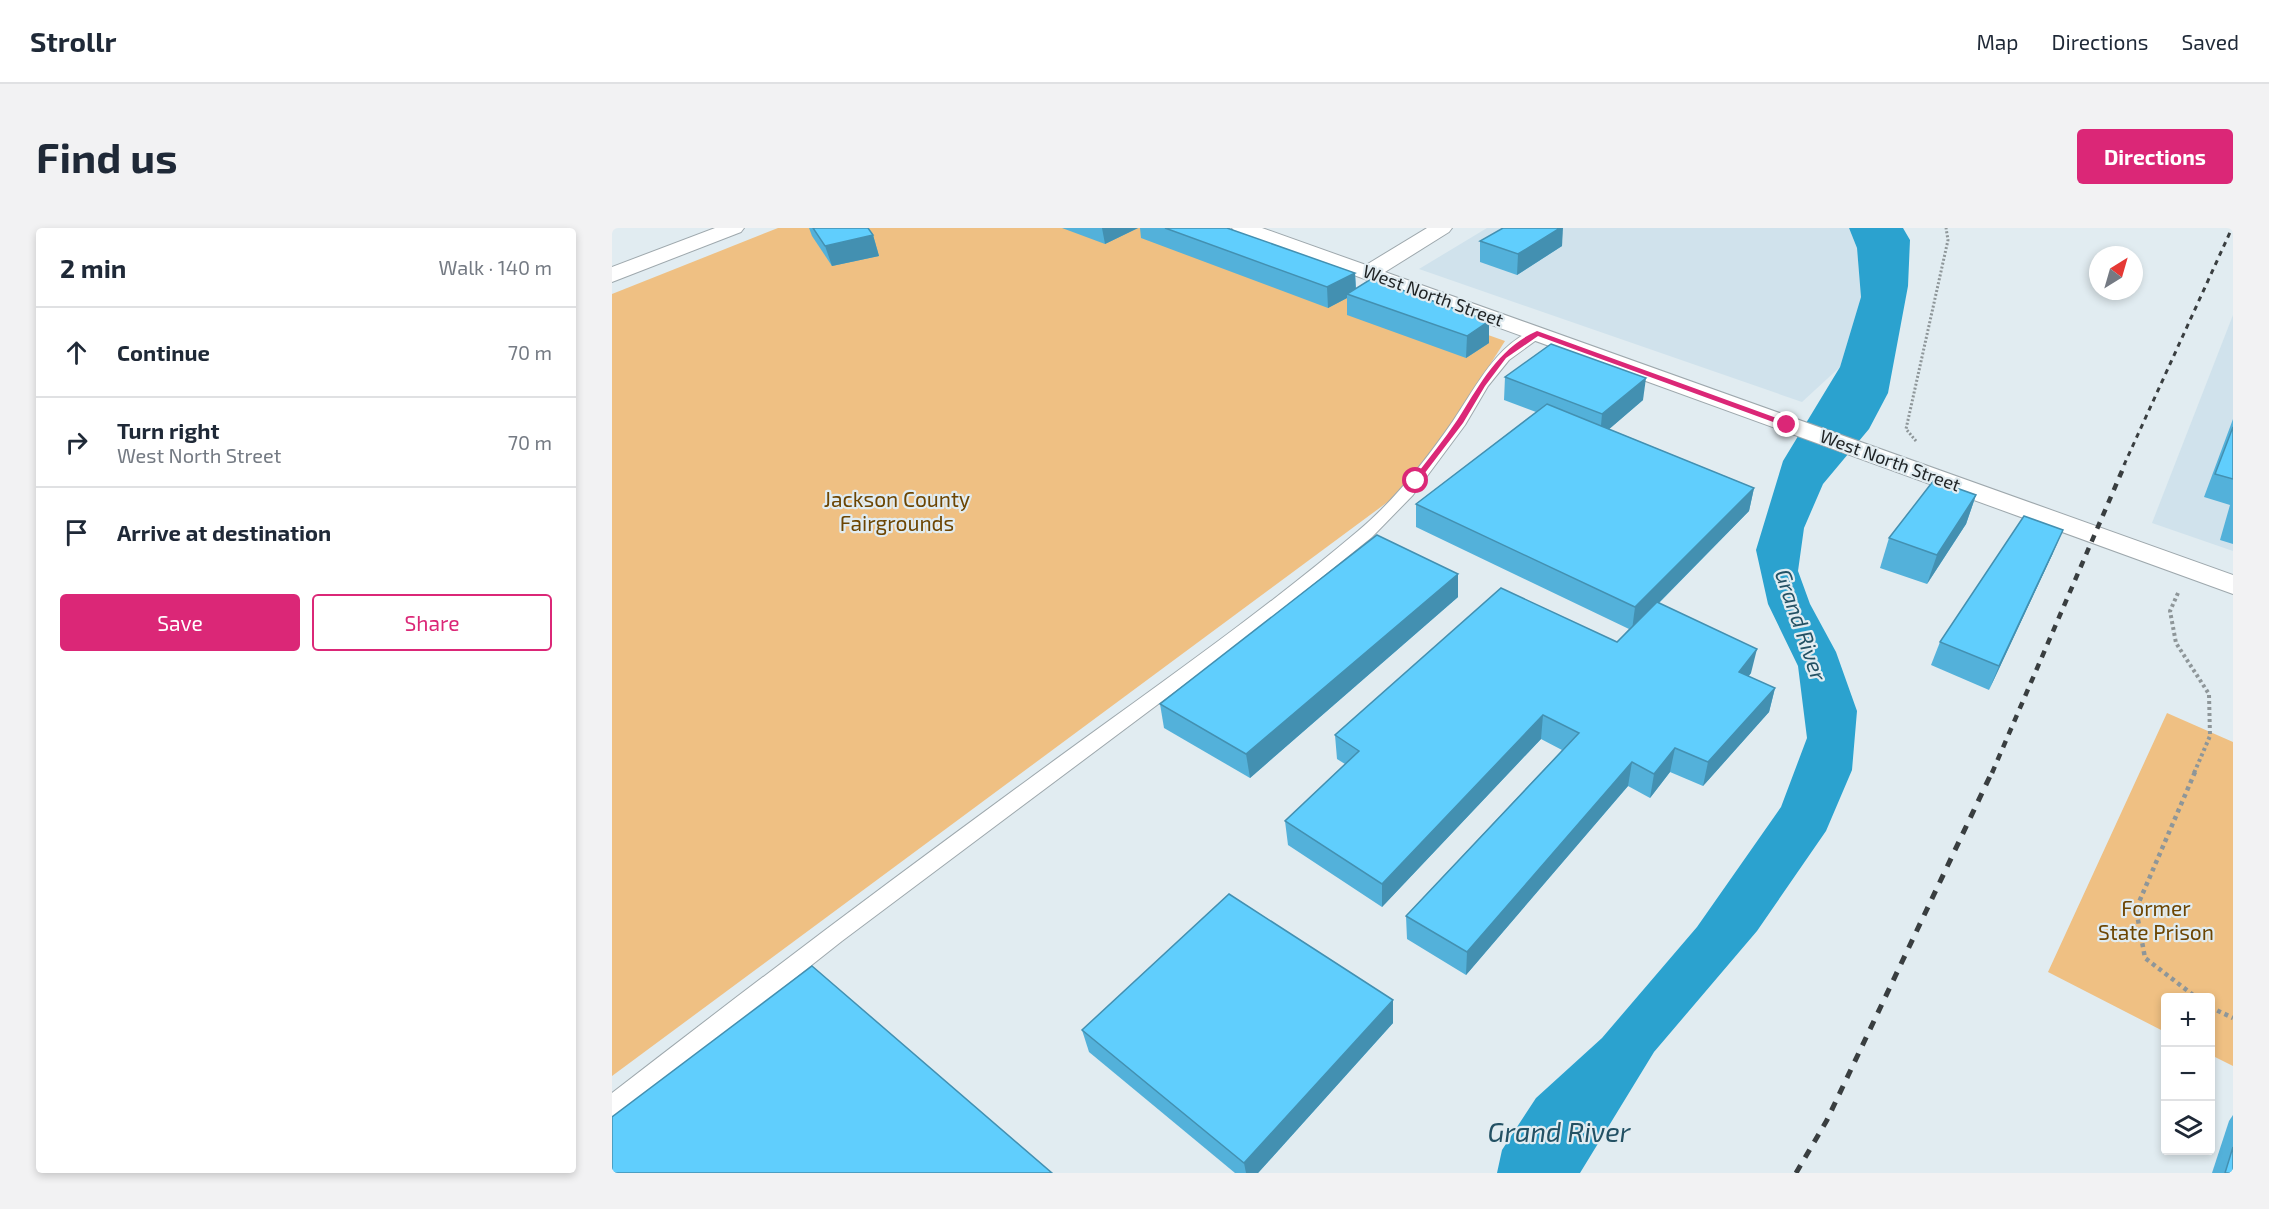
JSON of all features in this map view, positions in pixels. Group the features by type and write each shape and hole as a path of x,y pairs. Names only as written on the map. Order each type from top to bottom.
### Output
{"street":[{"path":"612,275 734,228"},
{"name":"West North Street","path":"1242,228 2233,585"},
{"path":"1368,273 1442,228"}],"lane":[{"path":"612,1108 834,934 1242,632 1366,533 1407,492 1460,422 1482,385 1504,357 1537,333"}],"path":[{"path":"1921,447 1906,429 1948,240 1946,228"},
{"path":"2178,592 2170,611 2176,643 2209,694 2210,736 2136,909 2145,958 2191,993"},
{"path":"2215,1009 2233,1018"}],"shaded area":[{"path":"1487,228 1849,228 1857,248 1861,297 1840,367 1802,402 1419,269"},
{"path":"2233,315 2233,551 2152,523"}],"green space":[{"name":"Jackson County Fairgrounds","path":"778,228 1187,228 1505,341 1416,481 612,1076 612,294"},
{"name":"Former State Prison","path":"2167,713 2233,742 2233,1066 2215,1057 2215,993 2161,993 2161,1030 2048,972"}],"water":[{"name":"Grand River","path":"1849,228 1903,228 1910,240 1908,286 1888,393 1869,429 1823,484 1804,528 1798,571 1810,604 1836,652 1857,711 1852,770 1826,831 1757,931 1654,1052 1580,1173 1497,1173 1502,1150 1536,1098 1602,1038 1697,927 1781,807 1807,738 1798,666 1768,604 1756,550 1783,461 1840,367 1861,297 1857,248"}],"building":[{"path":"813,228 868,228 873,235 825,246"},
{"path":"1165,228 1227,228 1355,273 1327,287"},
{"path":"1503,228 1560,228 1518,254 1480,241"},
{"path":"1371,279 1489,321 1467,336 1347,294"},
{"path":"1551,344 1646,378 1602,414 1505,377"},
{"path":"1547,404 1754,488 1635,607 1416,504"},
{"path":"2233,427 2233,479 2215,474"},
{"path":"1934,480 1976,495 1937,555 1889,538"},
{"path":"2024,516 2063,530 1999,666 1940,642"},
{"path":"1377,535 1458,574 1246,754 1160,704"},
{"path":"1501,588 1617,642 1657,602 1757,649 1739,672 1775,688 1708,762 1675,748 1654,774 1632,762 1467,952 1406,916 1579,733 1543,715 1382,884 1285,821 1359,751 1335,735"},
{"path":"1229,894 1393,1000 1244,1163 1082,1030"},
{"path":"812,966 1052,1173 612,1173 612,1117"},
{"path":"2233,1147 2233,1173 2225,1173"}],"railway":[{"path":"2124,465 2232,228"},
{"path":"1992,773 2125,464"},
{"path":"1796,1173 1827,1120 1992,772"}],"route":[{"path":"1416,481 1504,357 1537,333 1787,425"}]}
